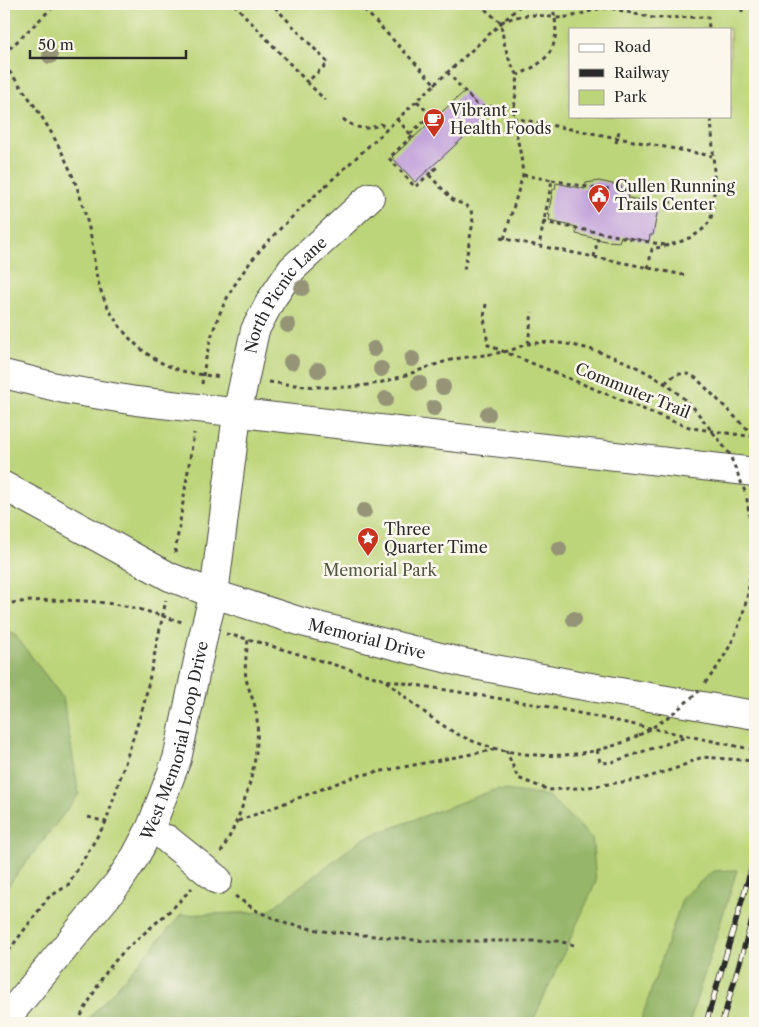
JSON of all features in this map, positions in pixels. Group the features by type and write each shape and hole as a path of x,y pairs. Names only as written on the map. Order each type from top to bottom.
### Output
{"main road":[{"name":"North Picnic Lane","path":"237,414 255,330 271,300 292,270 370,197"},
{"path":"4,374 64,389 118,398 750,483"},
{"name":"West Memorial Loop Drive","path":"4,1021 118,883 151,827 177,759 214,594 237,414"},
{"name":"Memorial Drive","path":"4,486 170,577 214,594 302,622 464,662 573,684 755,715"},
{"path":"167,839 218,880"}],"path":[{"path":"4,54 56,4"},
{"path":"234,4 325,100"},
{"path":"272,4 328,63 307,82"},
{"path":"359,4 435,84"},
{"path":"479,4 501,22 508,56 518,75 513,118 523,175 502,239 684,275"},
{"path":"203,374 206,352 221,308 250,261 261,247 522,4"},
{"path":"518,75 540,64 549,55 555,44 557,31 552,4"},
{"path":"742,4 742,12"},
{"path":"501,22 519,15 532,14 555,18 570,17 585,12 610,8 653,18 708,17 709,28"},
{"path":"4,65 38,111 71,175 85,214 100,289 109,312 130,339 152,357 175,369 224,377"},
{"path":"447,72 479,107"},
{"path":"417,101 434,119"},
{"path":"474,111 479,107 515,106"},
{"path":"430,116 388,158 415,187 437,167"},
{"path":"513,118 712,156"},
{"path":"648,268 652,249 682,241 704,228 709,221 714,197 711,118"},
{"path":"397,119 412,136"},
{"path":"343,120 356,128 367,128 381,124 386,129"},
{"path":"576,130 577,124"},
{"path":"616,143 618,131"},
{"path":"659,146 660,140"},
{"path":"429,175 448,196 465,205 472,214 473,222 464,270"},
{"path":"523,175 607,190 608,183"},
{"path":"539,246 552,180"},
{"path":"668,211 669,202 712,210"},
{"path":"543,222 668,246"},
{"path":"594,257 599,233"},
{"name":"Commuter Trail","path":"486,304 484,317 488,344 692,428 755,437"},
{"path":"528,344 532,312"},
{"path":"385,680 428,716 452,731 478,742 501,749 547,756 575,754 597,750 626,741 658,725 672,714 699,691 732,643 742,621 747,604 753,559 750,483 693,408 665,383 619,359 586,348 554,343 528,344 506,352"},
{"name":"Commuter Trail","path":"269,382 330,388 368,385 412,374 428,366 454,359 506,352"},
{"path":"665,383 676,374 688,374 696,378 755,437"},
{"path":"174,556 194,433"},
{"path":"4,957 48,898 68,885 106,822 144,704 167,596"},
{"path":"4,604 44,601 106,603 131,607 184,622"},
{"path":"232,636 248,639 385,680 546,706 755,750"},
{"path":"597,750 600,762 609,762 690,736"},
{"path":"237,822 356,776 501,749"},
{"path":"506,750 518,778 549,790 589,787 642,779 678,768 702,757 755,762"},
{"path":"88,817 106,822"},
{"path":"218,880 237,898 257,911 287,924 322,931 425,941 552,941 577,946"}],"green space":[{"name":"Memorial Park","path":"4,4 755,4 755,1023 4,1023"},
{"path":"4,631 15,635 63,698 79,794 4,891"},
{"path":"497,789 548,796 592,838 596,882 532,1023 85,1023 181,915 267,912 362,839"},
{"path":"737,870 689,1023 640,1023 683,897 713,871"}],"building":[{"path":"465,91 487,116 415,182 392,157"},
{"name":"Cullen Running Trails Center","path":"599,181 621,186 621,190 629,191 628,198 657,203 656,208 658,208 653,235 650,235 649,241 621,236 619,242 610,242 576,234 577,227 549,221 550,215 548,215 556,183 585,189 586,183"}],"railway":[{"path":"706,1023 755,856"},
{"path":"722,1023 755,910"}],"place":[{"name":"Vibrant - Health Foods","path":"434,138"},
{"name":"Cullen Running Trails Center","path":"599,214"},
{"name":"Three Quarter Time","path":"368,557"}]}
